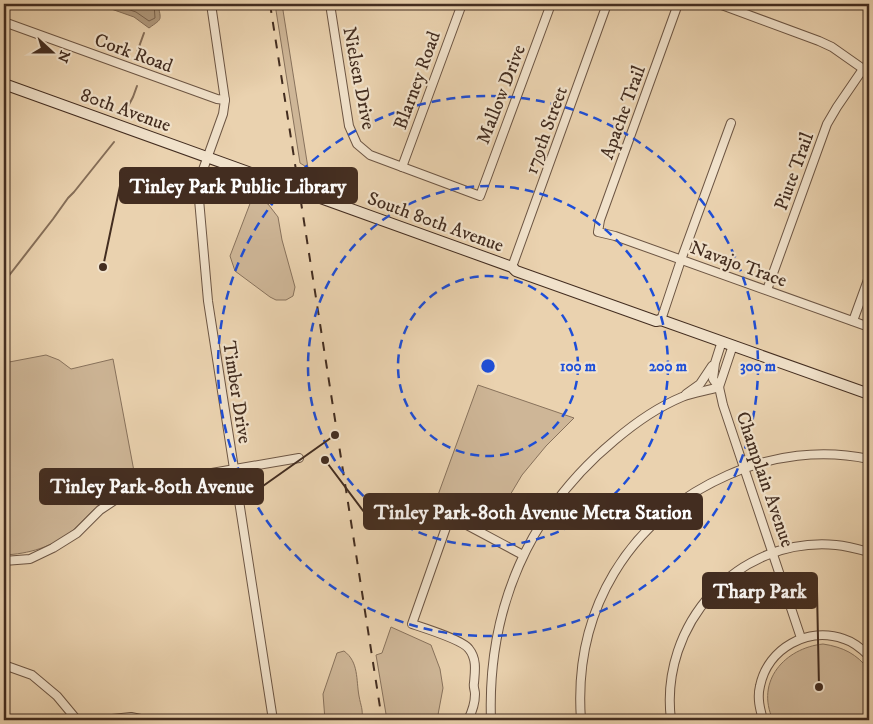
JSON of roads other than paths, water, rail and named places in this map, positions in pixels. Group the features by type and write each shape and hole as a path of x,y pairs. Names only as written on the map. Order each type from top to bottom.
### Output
{"street":[{"path":"211,4 225,100"},
{"name":"Nielsen Drive","path":"330,4 351,133 357,144 367,153 480,196"},
{"name":"Blarney Road","path":"402,167 462,4"},
{"name":"Mallow Drive","path":"480,196 551,4"},
{"name":"179th Street","path":"512,267 607,4"},
{"name":"Apache Trail","path":"598,232 600,220 678,4"},
{"path":"719,4 819,40 866,71"},
{"name":"Cork Road","path":"4,22 225,100"},
{"name":"Piute Trail","path":"768,290 828,124 837,107 866,71"},
{"name":"80th Avenue","path":"4,84 208,158"},
{"name":"Timber Drive","path":"225,100 223,114 198,188 208,301 273,720"},
{"path":"661,320 731,123"},
{"name":"South 80th Avenue","path":"208,158 512,267 516,271 656,321 661,320 869,394"},
{"name":"Navajo Trace","path":"598,232 615,236 869,327"},
{"path":"853,321 869,277"},
{"name":"Champlain Avenue","path":"722,341 715,363 713,379 719,387 723,405 802,638"},
{"path":"683,396 719,387 733,345"},
{"path":"491,720 491,676 494,648 508,588 523,555 556,500 604,449 643,419 700,384 715,363"},
{"path":"581,720 580,677 585,646 597,607 616,569 638,540 671,508 708,484 744,467 762,462 808,455 835,455 869,459"},
{"path":"4,561 30,559 53,548 76,533 100,510 124,494 148,484 299,458"},
{"path":"468,720 472,712 476,692 473,656 465,645 412,624 450,516 523,555"},
{"path":"671,720 669,697 673,665 681,640 690,621 715,590 744,567 773,554 794,548 814,545 835,545 869,552"},
{"path":"763,720 759,700 764,672 775,656 789,644 802,638 823,635 844,639 858,646 869,656"},
{"path":"4,665 32,675 57,696 77,720"},
{"path":"476,675 491,676"},
{"path":"476,692 491,692"},
{"path":"103,720 131,717 145,720"}],"water":[{"path":"97,4 158,4 160,19 149,28 134,17"}],"waterway":[{"path":"136,55 144,33"},
{"path":"124,114 137,86"},
{"path":"4,282 68,198 114,142"}],"railway":[{"path":"270,4 382,720"}],"place":[{"name":"Tinley Park Public Library","path":"103,267"},
{"name":"Tinley Park-80th Avenue","path":"335,435"},
{"name":"Tinley Park-80th Avenue Metra Station","path":"325,460"},
{"name":"Tharp Park","path":"819,687"}]}
